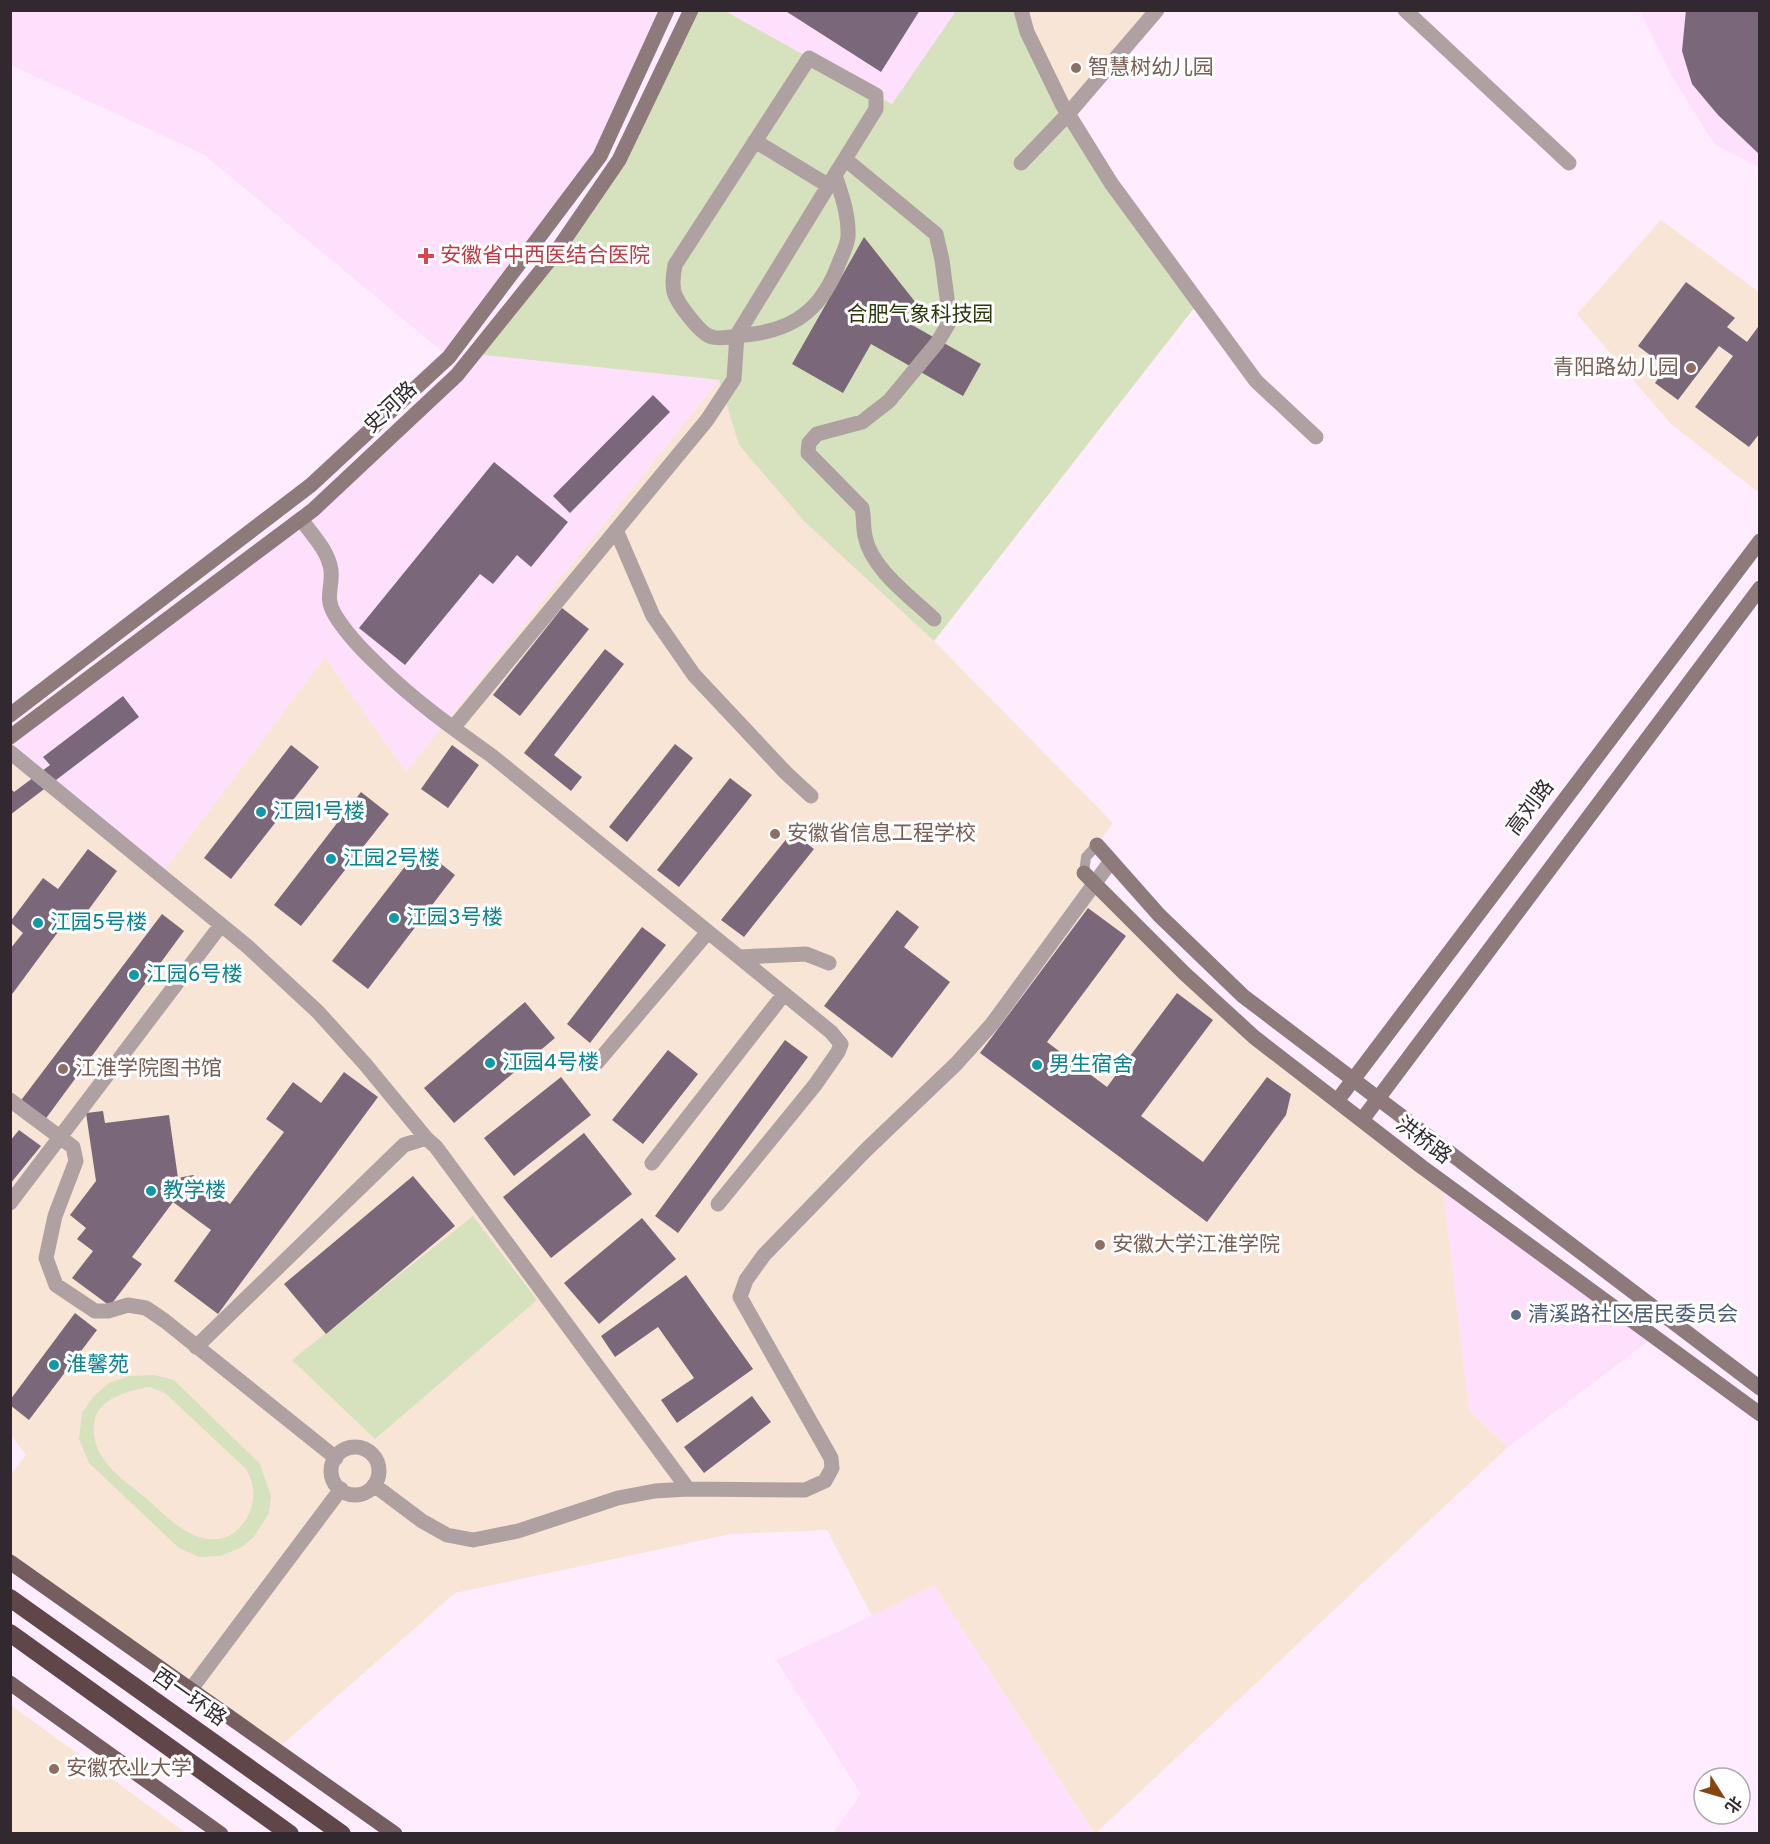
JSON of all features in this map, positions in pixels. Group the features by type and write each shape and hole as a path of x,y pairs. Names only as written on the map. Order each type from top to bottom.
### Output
{"highway":[{"name":"西一环路","path":"10,1598 342,1833"},
{"path":"10,1633 290,1833"}],"main road":[{"path":"10,1562 395,1833"},
{"path":"10,1683 221,1833"}],"street":[{"name":"史河路","path":"10,714 311,485 449,357 600,156 667,10"},
{"name":"史河路","path":"10,737 313,510 457,375 555,252 619,160 691,10"},
{"path":"1021,10 1027,32 1068,114 1111,183 1256,381 1316,438"},
{"path":"1021,164 1068,114 1157,10"},
{"path":"1405,10 1569,163"},
{"path":"453,728 707,420 734,379 737,335 832,181 876,109 876,95 809,58 755,141 675,266 672,278 675,294 689,316 702,331 711,337 737,335 766,332 788,326 810,312 836,270 848,239 847,211 832,181 755,141"},
{"path":"845,159 936,234 950,321 937,343 889,401 862,422 817,434 809,443 808,453 862,508 865,518 864,536 874,558 886,573 934,619"},
{"path":"301,519 326,553 331,572 328,598 334,614 355,643 402,688 492,756 831,1032 841,1044 815,1085 718,1204"},
{"path":"616,530 653,616 694,675 786,773 811,796"},
{"name":"高刘路","path":"1337,1101 1760,541"},
{"path":"1362,1120 1760,588"},
{"path":"10,752 221,925 318,1012 436,1148 688,1489"},
{"name":"洪桥路","path":"1097,845 1159,915 1243,996 1760,1388"},
{"path":"374,1485 422,1521 447,1535 473,1540 518,1531 618,1498 655,1491 805,1490 825,1481 832,1468 831,1458 740,1296 746,1280 764,1255 867,1149 956,1064 992,1024 1089,878 1111,861"},
{"name":"洪桥路","path":"1089,878 1184,973 1254,1037 1435,1177 1760,1414"},
{"path":"10,1203 221,925"},
{"path":"595,1065 708,932"},
{"path":"739,957 806,954 829,963"},
{"path":"652,1163 784,994"},
{"path":"10,1100 73,1147 76,1161 55,1216 46,1258 56,1284 95,1311 108,1311 128,1305 146,1308 336,1458"},
{"path":"196,1347 404,1145 426,1138"},
{"path":"355,1447 370,1452 378,1465 379,1473 374,1485 366,1492 359,1494 351,1494 341,1489 333,1480 332,1473 336,1458 341,1452 355,1447"},
{"path":"191,1689 341,1489"}],"lane":[{"path":"1089,878 1086,856 1097,845"}],"shaded area":[{"name":"安徽省中西医结合医院","path":"11,11 667,11 600,156 449,357 203,154 11,65"},
{"path":"725,11 956,11 892,105"},
{"name":"智慧树幼儿园","path":"1021,11 1157,11 1068,114"},
{"path":"1640,11 1759,11 1759,167 1715,145 1671,75"},
{"name":"青阳路幼儿园","path":"1661,220 1759,292 1759,493 1670,423 1577,314"},
{"path":"474,354 719,380 406,772 325,657 161,876 11,752 11,737 313,510"},
{"name":"安徽大学江淮学院","path":"719,380 739,445 804,520 934,641 1113,823 1097,845 1084,874 1184,973 1442,1181 1469,1411 1508,1447 1095,1834 934,1585 872,1616 827,1530 731,1534 455,1593 276,1750 11,1562 10,1476 26,1455 10,1434 11,752 161,875 325,657 406,772"},
{"name":"清溪路社区居民委员会","path":"1442,1181 1654,1337 1508,1447 1469,1411"},
{"path":"934,1585 1094,1833 833,1833 861,1794 776,1660"},
{"name":"安徽农业大学","path":"11,1705 186,1833 11,1833"}],"green space":[{"name":"合肥气象科技园","path":"691,11 725,11 892,104 956,11 1021,11 1062,104 1198,303 934,641 804,521 739,445 719,380 474,354 619,160"},
{"path":"473,1216 537,1300 375,1439 292,1360"},
{"path":"154,1375 174,1380 260,1464 271,1496 269,1513 253,1538 240,1548 220,1556 199,1557 179,1548 89,1463 79,1439 82,1413 93,1397 109,1383 129,1376","holes":["150,1387 165,1393 246,1469 249,1475 253,1486 251,1510 240,1528 229,1536 210,1539 187,1532 166,1517 118,1475 103,1459 99,1451 94,1425 96,1416 107,1402 128,1392"]}],"building":[{"path":"784,10 920,10 881,72"},
{"path":"1686,10 1760,10 1760,155 1718,115 1692,84 1682,51"},
{"path":"864,237 916,303 905,321 981,364 963,396 871,344 843,393 792,364"},
{"path":"1686,282 1735,318 1727,327 1747,342 1758,327 1760,329 1760,433 1749,447 1695,407 1733,356 1719,346 1678,400 1655,383 1666,367 1638,346"},
{"path":"653,395 670,412 570,513 553,496"},
{"path":"494,462 568,522 531,567 517,555 493,584 480,574 405,665 359,628"},
{"path":"562,608 589,629 520,716 493,695"},
{"path":"605,649 624,664 554,755 582,777 571,791 524,753"},
{"path":"123,696 139,717 10,815 10,788 14,792 50,765 43,757"},
{"path":"675,744 693,758 627,842 609,827"},
{"name":"江园1号楼","path":"291,745 319,767 231,879 204,858"},
{"path":"452,745 479,765 448,808 421,789"},
{"path":"730,778 752,795 679,887 657,870"},
{"name":"江园2号楼","path":"361,792 389,814 301,926 274,905"},
{"path":"792,832 814,849 744,937 721,920"},
{"name":"江园3号楼","path":"420,847 455,875 368,989 332,961"},
{"name":"江园5号楼","path":"88,849 117,871 81,920 72,913 10,997 10,949 23,933 10,922 43,878 58,889"},
{"name":"男生宿舍","path":"1088,908 1126,936 1047,1042 1107,1087 1177,993 1213,1020 1141,1116 1203,1162 1267,1077 1291,1094 1286,1115 1207,1222 980,1053"},
{"path":"897,910 919,927 904,947 950,982 892,1058 824,1006"},
{"path":"162,914 184,931 44,1121 19,1103"},
{"path":"642,927 666,945 590,1043 567,1024"},
{"name":"江园4号楼","path":"525,1002 555,1038 454,1123 424,1088"},
{"path":"785,1040 808,1057 678,1233 655,1216"},
{"path":"668,1050 698,1074 643,1144 612,1120"},
{"name":"教学楼","path":"344,1072 378,1097 218,1314 174,1281 211,1230 173,1202 132,1257 142,1264 110,1306 72,1278 93,1251 77,1239 86,1228 70,1215 96,1181 86,1113 103,1111 105,1123 169,1115 178,1178 193,1175 230,1204 284,1132 266,1119 293,1082 321,1103"},
{"path":"561,1077 591,1115 514,1176 484,1138"},
{"path":"19,1130 41,1146 10,1184 10,1141"},
{"path":"584,1133 632,1194 551,1258 503,1197"},
{"path":"413,1176 455,1226 326,1334 284,1284"},
{"path":"642,1218 676,1259 599,1324 564,1283"},
{"path":"686,1275 753,1369 677,1423 661,1400 694,1378 658,1327 615,1357 601,1336"},
{"name":"淮馨苑","path":"75,1313 97,1330 29,1420 10,1405 10,1400"},
{"path":"752,1396 771,1422 704,1473 684,1447"}],"place":[{"name":"智慧树幼儿园","path":"1076,68"},
{"name":"安徽省中西医结合医院","path":"426,256"},
{"name":"青阳路幼儿园","path":"1691,368"},
{"name":"江园1号楼","path":"261,812"},
{"name":"安徽省信息工程学校","path":"775,834"},
{"name":"江园2号楼","path":"331,859"},
{"name":"江园3号楼","path":"394,918"},
{"name":"江园5号楼","path":"38,923"},
{"name":"江园6号楼","path":"134,975"},
{"name":"江园4号楼","path":"490,1063"},
{"name":"男生宿舍","path":"1037,1065"},
{"name":"江淮学院图书馆","path":"63,1069"},
{"name":"教学楼","path":"151,1191"},
{"name":"安徽大学江淮学院","path":"1100,1245"},
{"name":"清溪路社区居民委员会","path":"1516,1315"},
{"name":"淮馨苑","path":"54,1365"},
{"name":"安徽农业大学","path":"54,1769"}]}
